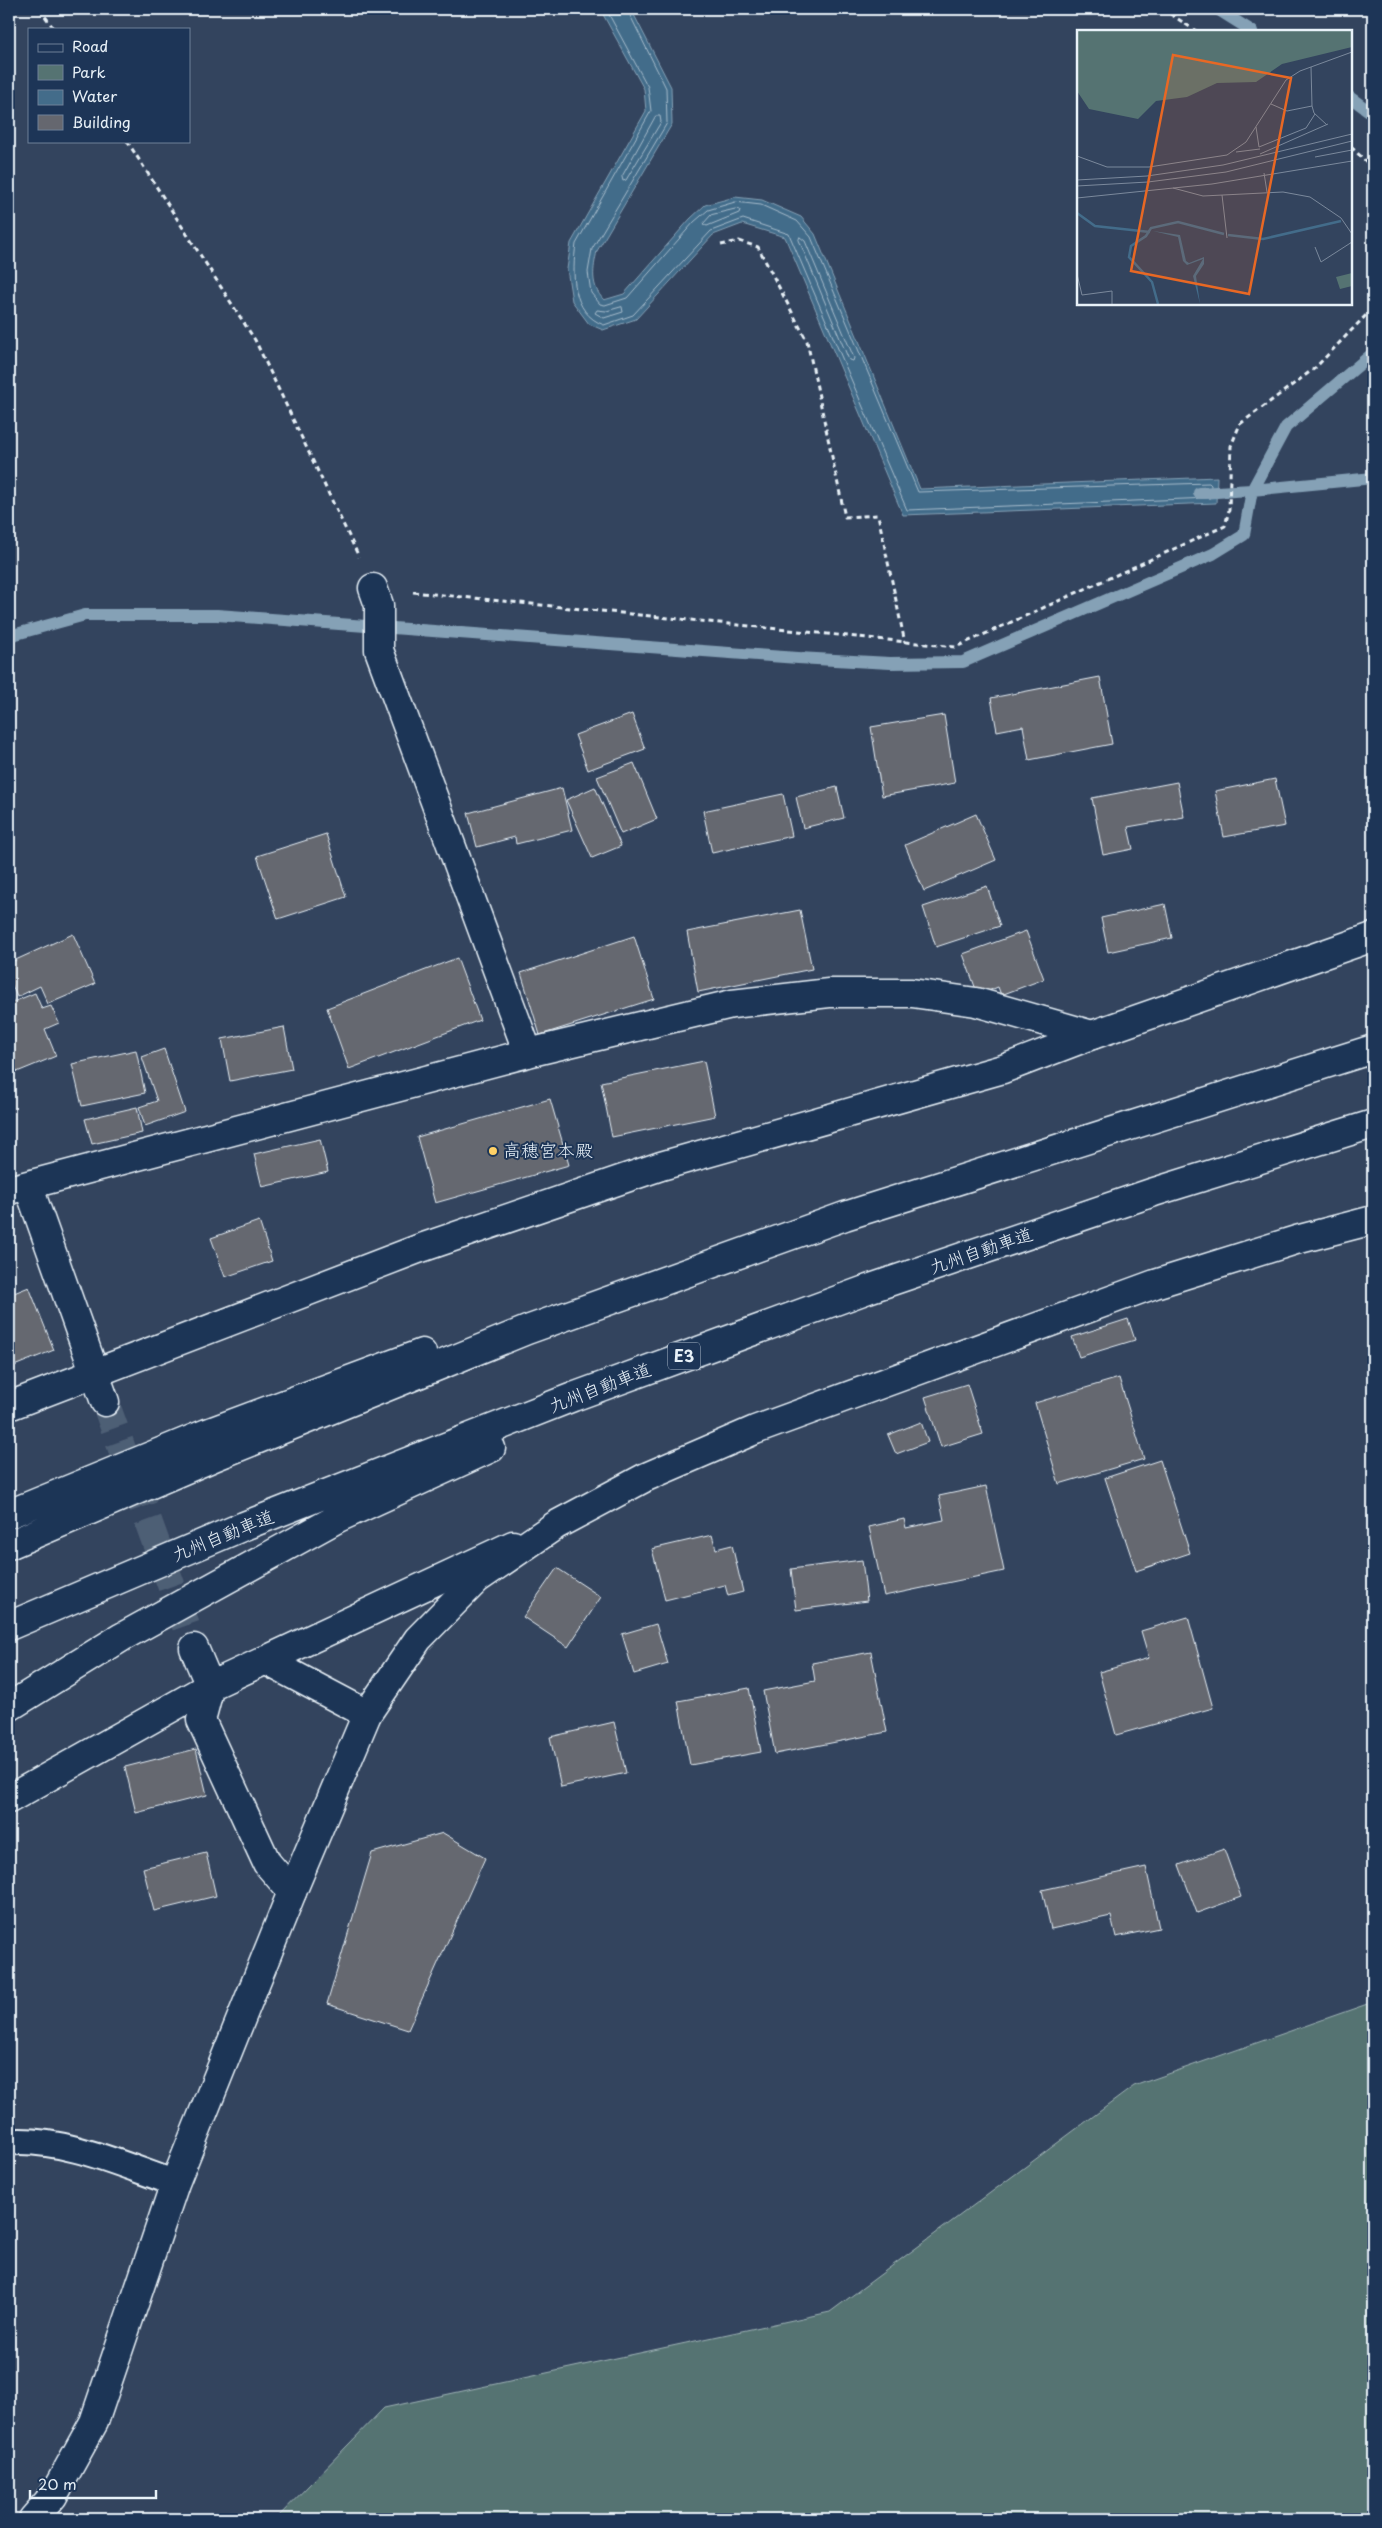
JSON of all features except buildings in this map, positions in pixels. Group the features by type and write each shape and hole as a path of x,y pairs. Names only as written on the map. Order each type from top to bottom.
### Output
{"main road":[{"path":"376,596 379,650 528,1053"},
{"path":"9,1406 418,1249 642,1172 994,1072 1092,1035 1373,937"},
{"path":"105,1402 18,1188 528,1053 732,1004 828,993 912,993 976,1002 1092,1035"},
{"path":"9,1514 207,1433 518,1318 1373,1050"},
{"name":"九州自動車道","path":"9,1626 244,1526 573,1397 868,1289 1154,1192 1373,1124"},
{"path":"9,1706 122,1637 338,1518 577,1409 870,1288 1154,1192"},
{"path":"9,1544 214,1457 527,1330 845,1216"},
{"path":"9,1799 210,1686 556,1525 646,1477 755,1430 1155,1284 1296,1240 1373,1220"},
{"path":"33,2519 53,2496 94,2422 175,2183 292,1892 367,1714 418,1639 477,1579 556,1525"},
{"path":"194,1648 210,1686 201,1720 267,1863 292,1892"},
{"path":"265,1660 367,1714"}],"lane":[{"path":"9,2142 28,2140 79,2150 175,2183"}],"path":[{"path":"40,9 53,28"},
{"path":"1163,9 1194,30"},
{"path":"128,142 255,340 376,596 956,647 1225,526 1229,510 1231,446 1240,424 1315,368 1373,308"},
{"path":"1352,148 1373,168"},
{"path":"721,245 739,241 758,247 806,341 845,517 878,516 905,643"}],"green space":[{"path":"1373,2002 1373,2519 276,2519 384,2408 830,2312 1134,2086"}],"water":[{"path":"600,9 631,9 671,87 672,124 597,251 594,277 596,289 604,300 624,294 690,219 705,205 735,197 762,200 801,217 815,234 920,489 1217,477 1216,503 903,515 785,237 742,224 713,235 636,319 603,330 589,324 572,301 567,269 571,243 646,111 644,89"}],"waterway":[{"path":"1217,9 1250,30"},
{"path":"1352,99 1373,114"},
{"path":"9,636 85,615 217,615 798,658 890,663 963,662 1213,554 1244,535 1252,490 1286,427 1373,353"},
{"path":"1199,493 1252,490 1373,478"}],"tunnel":[{"path":"105,1402 194,1648"}],"place":[{"name":"高穂宮本殿","path":"493,1151"}]}
